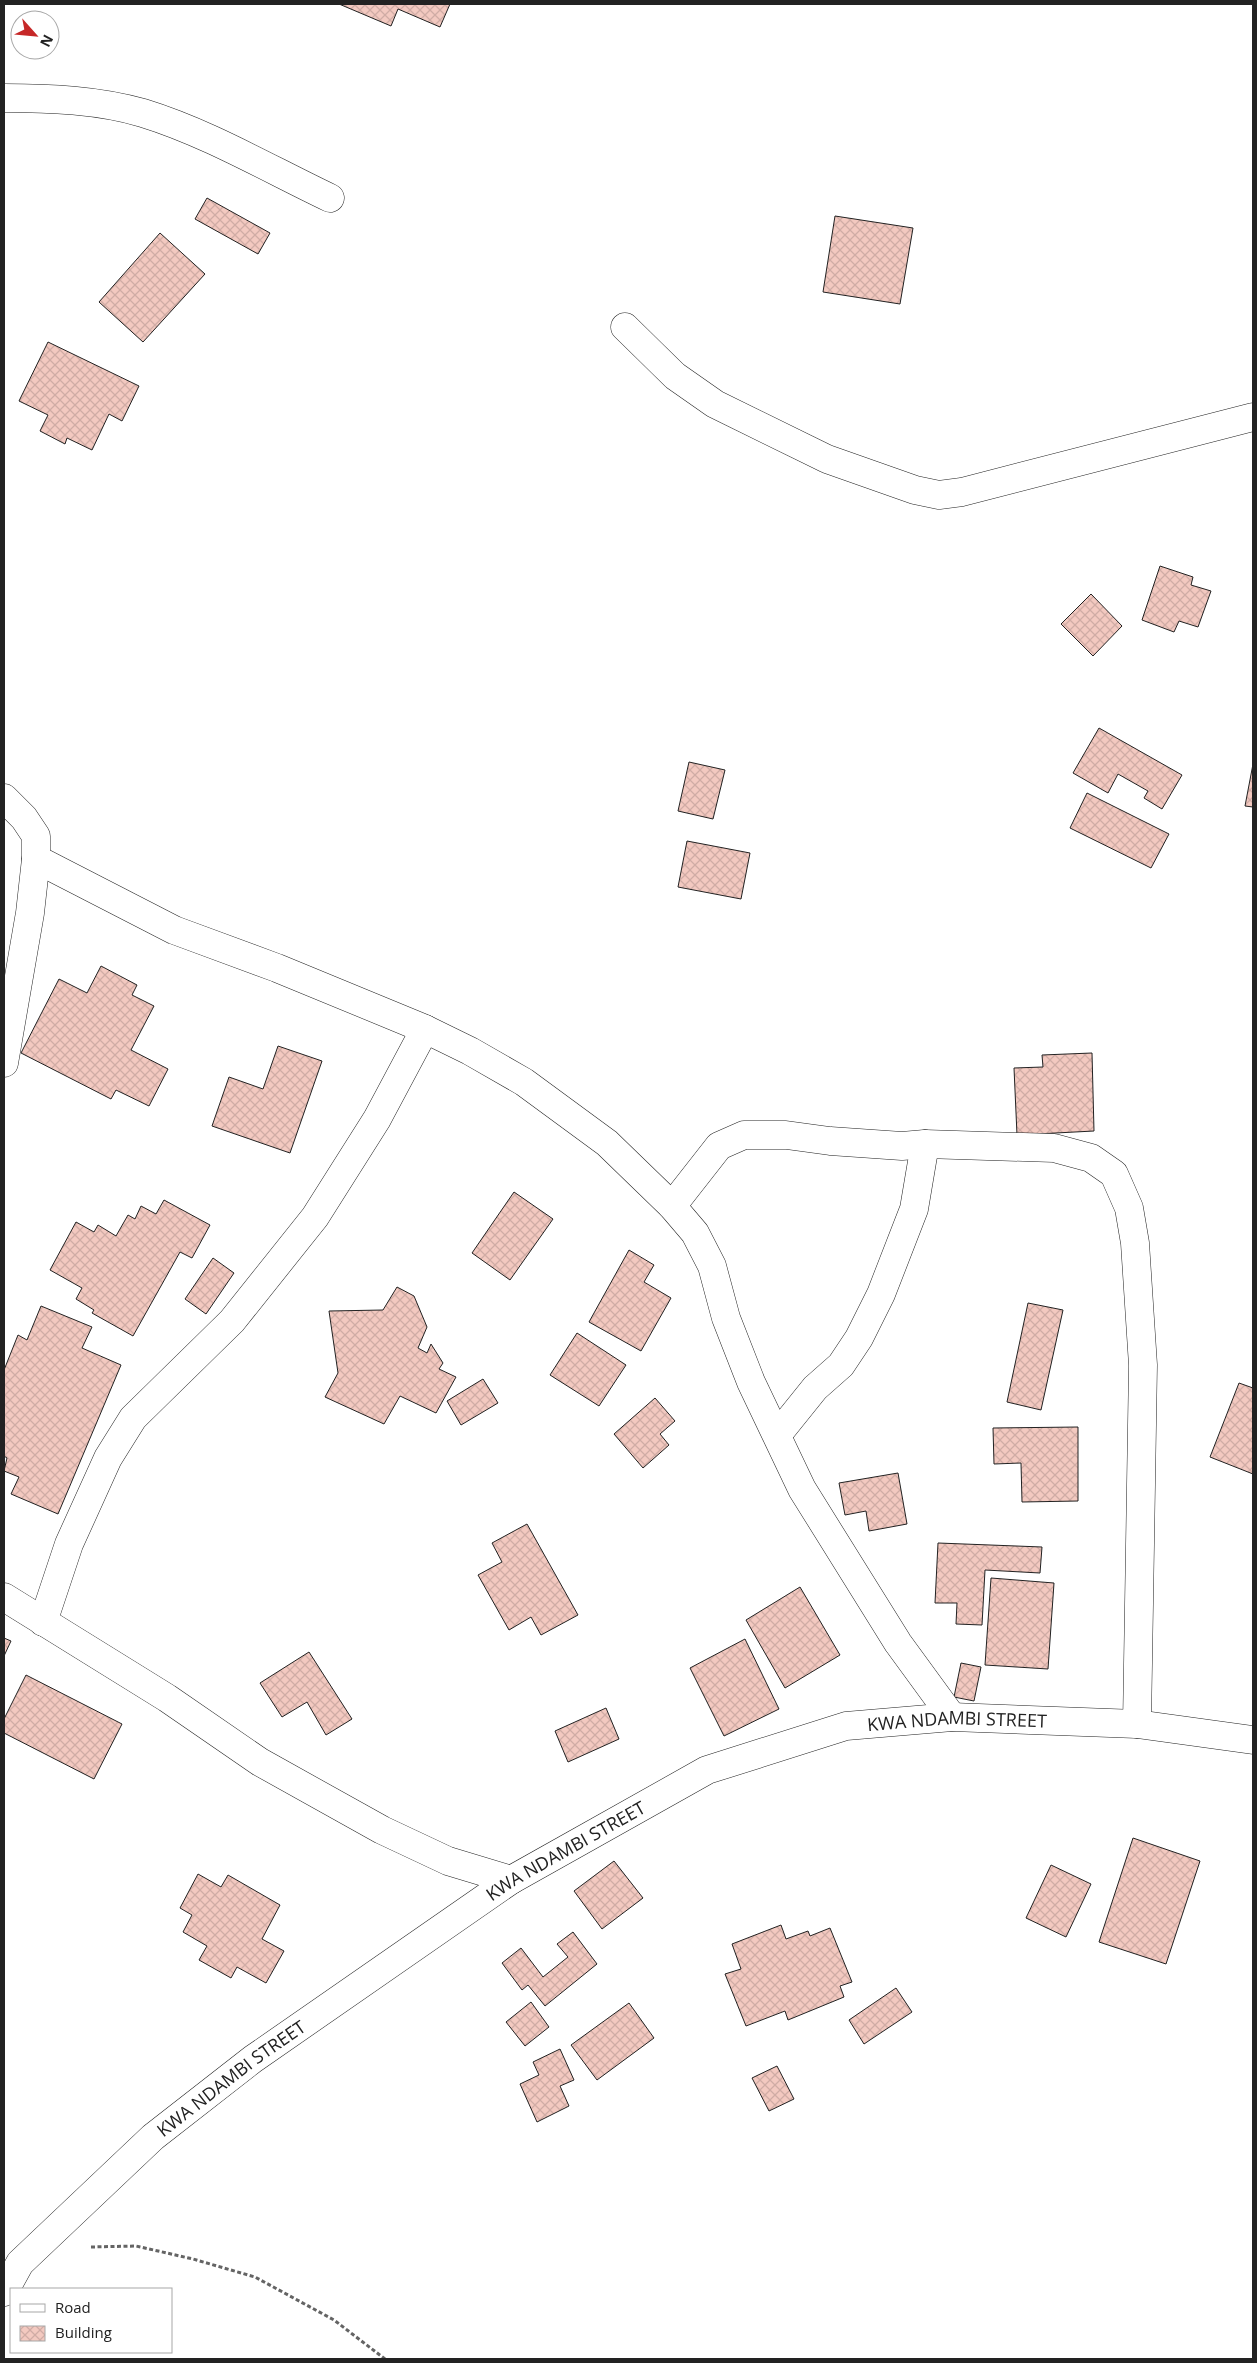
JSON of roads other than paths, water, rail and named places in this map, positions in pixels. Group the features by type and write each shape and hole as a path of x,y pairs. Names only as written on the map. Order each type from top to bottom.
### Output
{"street":[{"path":"4,98 30,98 97,104 142,113 192,131 330,198"},
{"path":"625,327 675,376 715,404 827,459 915,490 939,495 962,492 1083,462 1253,417"},
{"path":"4,798 24,818 36,836 36,859 30,913 4,1063"},
{"path":"36,859 174,930 277,968 425,1029 470,1051 524,1082 607,1143 672,1206 695,1233 712,1266 726,1318 751,1382 778,1434 802,1489 898,1644 952,1717"},
{"path":"43,1622 69,1544 108,1458 133,1418 232,1321 316,1217 377,1119 425,1029"},
{"path":"672,1206 719,1146 744,1135 786,1135 830,1141 902,1146 925,1144 1054,1148 1091,1158 1114,1174 1129,1208 1135,1243 1143,1365 1137,1724"},
{"path":"778,1434 815,1388 841,1365 859,1338 881,1294 914,1210 925,1144"},
{"path":"4,1597 167,1698 260,1762 382,1830 448,1861 511,1880"},
{"name":"KWA NDAMBI STREET","path":"4,2292 20,2263 153,2137 253,2059 511,1880 707,1770 846,1726 952,1717 1137,1724 1253,1740"}]}
